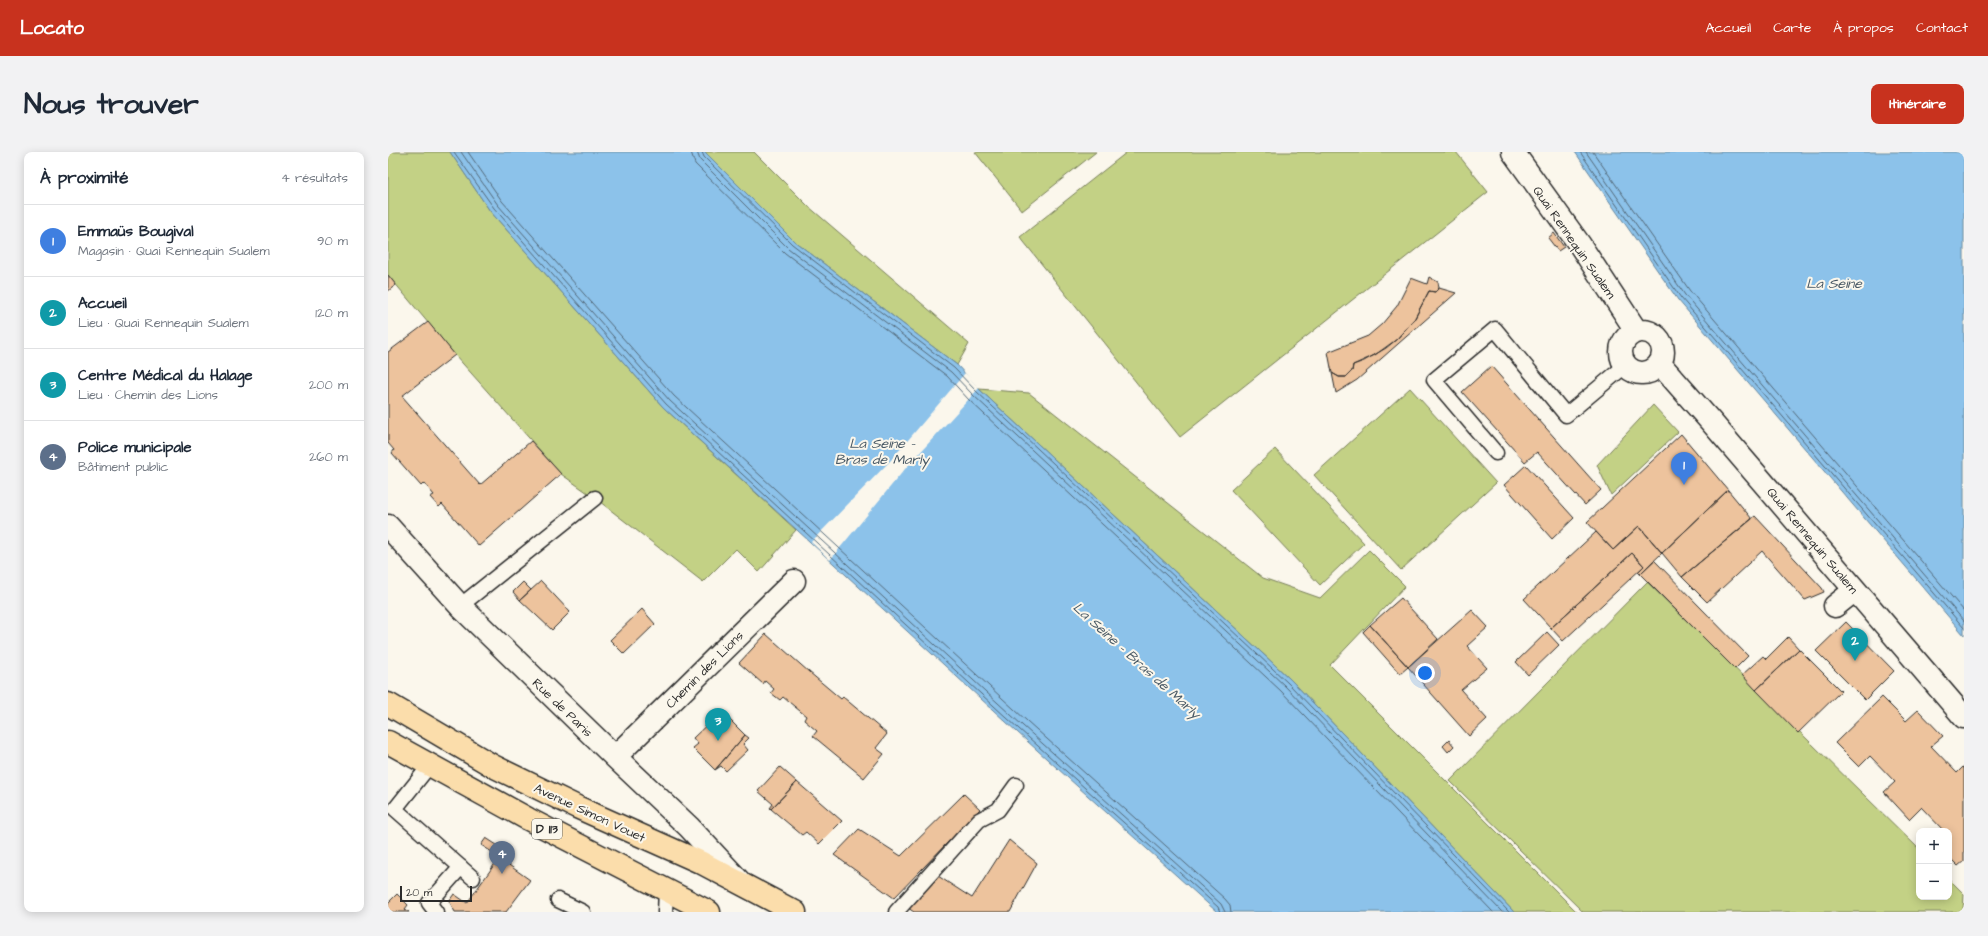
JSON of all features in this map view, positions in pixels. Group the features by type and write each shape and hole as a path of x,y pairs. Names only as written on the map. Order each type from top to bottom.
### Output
{"main road":[{"name":"Avenue Simon Vouet","path":"388,704 493,766 576,807 700,862 796,912"},
{"path":"413,720 430,765"},
{"name":"D 113","path":"388,742 528,819 709,912"},
{"name":"D 113","path":"430,765 493,766"}],"street":[{"name":"Quai Rennequin Sualem","path":"1513,152 1580,245 1637,332"},
{"path":"1637,332 1652,333 1662,343 1663,350 1660,364 1649,372 1643,373 1637,372 1626,365 1623,359 1623,345 1626,339 1637,332"},
{"name":"Quai Rennequin Sualem","path":"1660,364 1964,718"},
{"name":"Rue de Paris","path":"388,526 460,606 615,758 689,827 742,884"},
{"name":"Chemin des Lions","path":"615,758 794,581"},
{"path":"1835,606 1855,590"}],"lane":[{"path":"1496,453 1434,380 1495,330 1566,415 1626,365"},
{"path":"460,606 595,498"},
{"path":"430,765 391,806 473,878"},
{"path":"896,912 978,820 998,810 1016,785"},
{"path":"436,912 429,903 461,867"},
{"path":"664,912 666,890"},
{"path":"558,900 583,912"}],"green space":[{"path":"388,152 450,152 490,211 663,407 796,530 759,572 736,549 703,582 595,498 561,474 455,355 388,275"},
{"path":"705,152 754,152 808,206 969,344 957,365 794,241"},
{"path":"975,152 1096,152 1022,211"},
{"path":"1127,152 1456,152 1488,192 1180,437 1020,237"},
{"path":"1410,388 1496,483 1401,570 1314,475"},
{"path":"979,389 1029,393 1263,578 1320,598 1369,550 1405,586 1330,665 1577,912 1514,912 1291,680"},
{"path":"1653,405 1678,432 1611,495 1597,465"},
{"path":"1275,449 1364,543 1320,585 1231,490"},
{"path":"1647,582 1916,846 1916,900 1952,900 1952,882 1964,894 1963,912 1583,912 1450,781"}],"water":[{"name":"La Seine - Bras de Marly","path":"450,152 705,152 794,241 957,365 979,389 1291,680 1514,912 1217,912 1017,732 663,407 490,211"},
{"name":"La Seine","path":"1575,152 1964,152 1964,635 1678,300"}],"pier":[{"path":"965,373 979,388 905,469 830,560 811,542 891,460"}],"building":[{"path":"1554,233 1564,247 1558,251 1548,238"},
{"path":"388,275 396,285 388,291"},
{"path":"1429,277 1438,282 1439,288 1435,292 1429,291 1415,318 1397,339 1375,355 1353,365 1352,371 1346,377 1339,377 1332,373 1328,352 1368,336 1382,324 1397,306 1411,278 1427,284"},
{"path":"1439,288 1456,293 1357,380 1336,393 1332,373 1339,377 1346,377 1352,371 1353,365 1364,361 1386,348 1397,339 1415,318 1429,291 1435,292"},
{"path":"428,322 455,355 402,396 480,485 531,441 561,474 479,546 442,504 439,507 430,497 434,495 424,483 421,486 392,453 394,450 388,443 388,352"},
{"path":"1491,366 1601,490 1585,505 1537,452 1525,462 1462,392"},
{"path":"1681,434 1728,490 1662,553 1639,526 1613,550 1587,522"},
{"path":"1526,465 1574,518 1552,539 1504,485"},
{"path":"1728,490 1752,519 1682,577 1662,553"},
{"path":"1755,516 1822,588 1824,592 1805,600 1762,551 1707,602 1682,577"},
{"path":"1639,526 1662,553 1640,574 1638,572 1644,566 1632,553 1551,628 1524,599 1596,532 1613,550"},
{"path":"1632,553 1644,566 1563,641 1551,628"},
{"path":"1654,560 1748,656 1735,669 1640,574"},
{"path":"541,581 570,612 552,630 520,600"},
{"path":"523,582 531,590 520,600 513,592"},
{"path":"1401,598 1438,639 1408,667 1370,625"},
{"path":"642,609 655,624 624,654 610,640"},
{"path":"1472,610 1488,627 1467,646 1487,668 1461,690 1487,719 1469,736 1408,667"},
{"path":"1846,622 1894,671 1865,700 1816,651"},
{"path":"1370,625 1408,667 1400,674 1363,632"},
{"path":"1547,632 1559,645 1528,675 1516,662"},
{"path":"766,634 841,699 843,697 887,734 876,748 884,754 864,778 813,736 817,731 804,720 806,716 783,697 780,700 771,693 774,689 765,681 763,684 739,663"},
{"path":"1788,637 1799,649 1756,690 1742,675 1763,656 1766,659"},
{"path":"1799,649 1841,691 1798,733 1756,690"},
{"path":"1882,697 1906,721 1918,710 1943,736 1931,746 1957,773 1964,766 1964,861 1958,866 1952,860 1952,828 1941,828 1921,807 1909,819 1884,792 1895,782 1870,756 1859,767 1835,743"},
{"path":"716,716 721,721 726,716 745,735 715,770 693,748 698,744 693,738"},
{"path":"745,735 749,738 743,744 748,750 726,771 721,766 715,770"},
{"path":"1449,740 1454,746 1448,752 1443,746"},
{"path":"780,767 797,782 771,809 770,808 773,804 758,791"},
{"path":"797,782 842,821 819,844 806,832 802,835 771,809"},
{"path":"964,794 980,809 894,898 834,855 859,829 901,856"},
{"path":"486,838 500,847 495,854 481,845"},
{"path":"1009,840 1037,863 1010,912 914,912 908,908 938,876 972,898"},
{"path":"499,858 530,880 506,912 455,912 449,901 454,894 467,903"},
{"path":"397,894 408,905 405,909 409,912 388,912 388,903"}],"place":[{"name":"Emmaüs Bougival","path":"1684,485"},
{"name":"Accueil","path":"1855,661"},
{"name":"Centre Médical du Halage","path":"718,741"},
{"name":"Police municipale","path":"502,874"}]}
